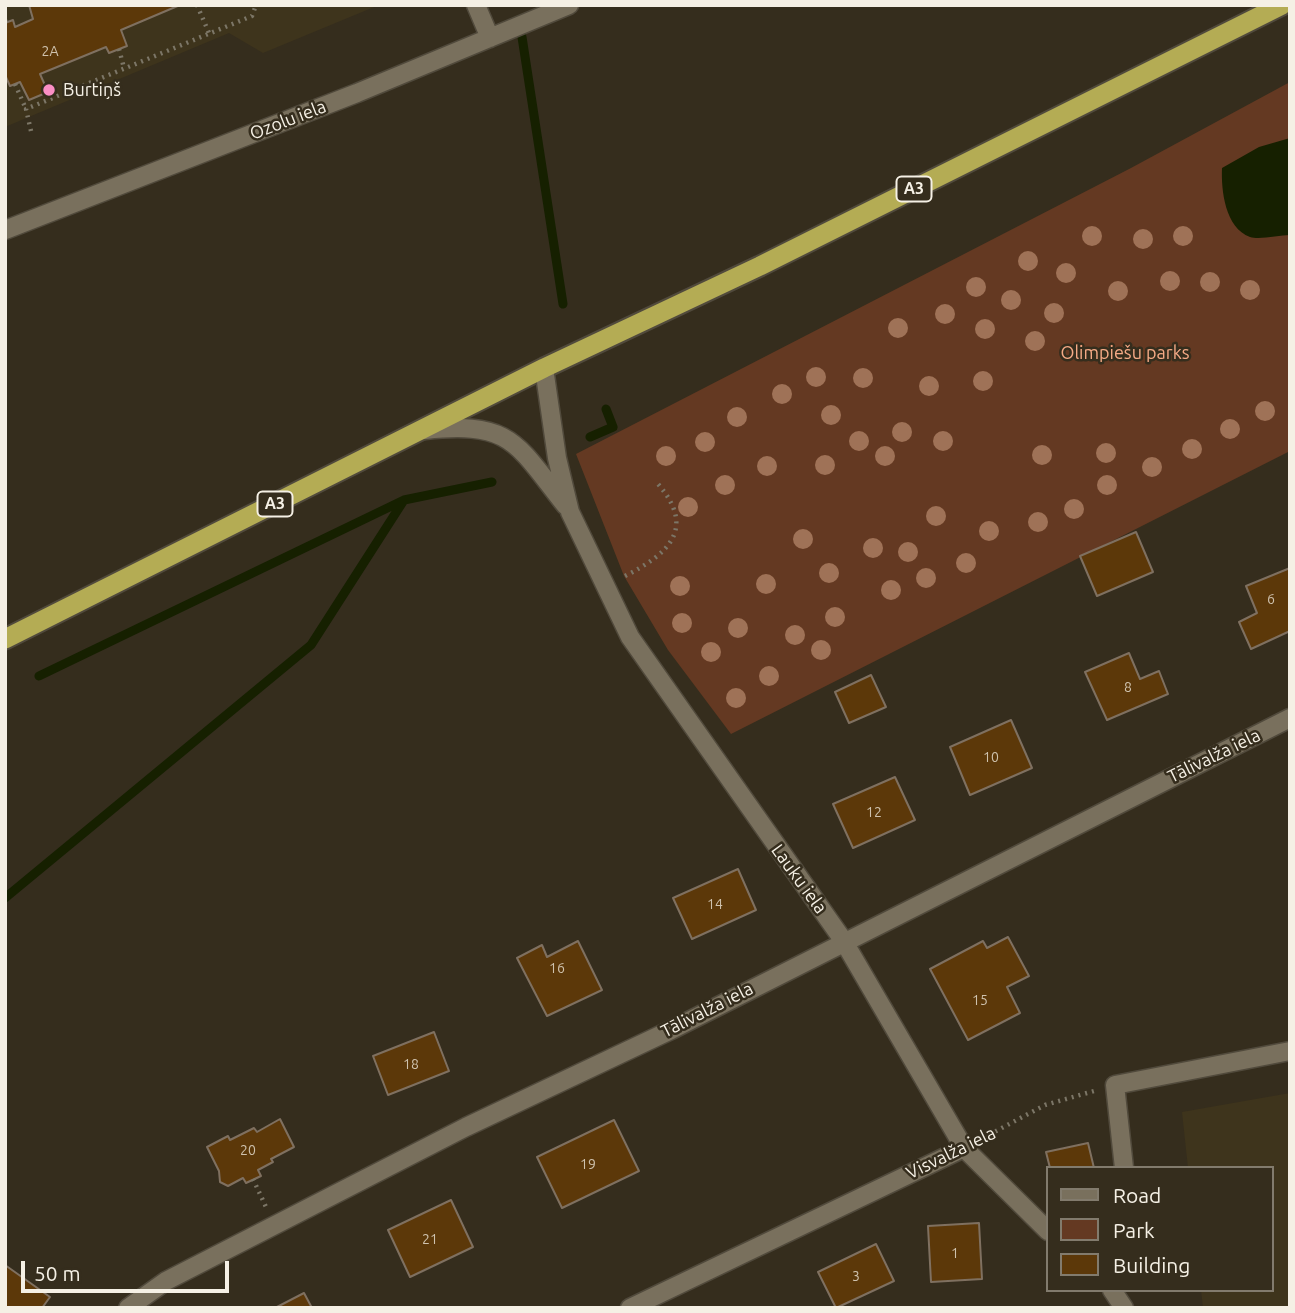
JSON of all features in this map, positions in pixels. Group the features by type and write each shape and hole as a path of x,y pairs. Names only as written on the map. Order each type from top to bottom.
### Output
{"highway":[{"name":"A3","path":"5,639 544,368 760,266 1282,5"}],"street":[{"path":"476,5 490,38"},
{"name":"Ozolu iela","path":"5,230 569,5"},
{"path":"544,368 551,423 570,512"},
{"path":"424,430 481,428 499,434 527,456 570,512"},
{"name":"Lauku iela","path":"570,512 630,637 661,685 843,940 964,1148 1046,1229"},
{"name":"Tālivalža iela","path":"128,1308 166,1281 466,1127 671,1030 843,940 1290,718"},
{"path":"1124,1166 1115,1084 1290,1051"},
{"name":"Visvalža iela","path":"630,1308 964,1148"},
{"path":"665,1289 666,1308"},
{"path":"1114,1292 1126,1308"}],"path":[{"path":"197,5 209,33"},
{"path":"26,109 252,16 256,5"},
{"path":"119,49 124,68"},
{"path":"15,84 26,109 31,131"},
{"path":"604,583 650,564 667,549 675,533 678,515 671,498 658,484"},
{"name":"Visvalža iela","path":"964,1148 1045,1105 1115,1084"}],"shaded area":[{"name":"Burtiņš","path":"5,5 379,5 263,53 229,33 5,127"},
{"path":"1290,138 1290,235 1250,237 1235,226 1230,217 1222,187 1222,168 1259,147"},
{"path":"1290,1093 1290,1308 1203,1308 1201,1292 1274,1292 1274,1166 1188,1166 1182,1112"}],"green space":[{"name":"Olimpiešu parks","path":"1290,82 1290,451 731,734 668,650 624,576 576,454 1131,168"}],"building":[{"path":"29,5 180,5 121,30 127,46 109,53 106,47 40,74 48,92 29,100 20,82 10,86 5,75 5,23 13,20 15,27 33,19"},
{"path":"1136,532 1153,572 1097,596 1080,556"},
{"path":"1290,568 1290,631 1251,649 1239,622 1257,613 1246,586"},
{"path":"1129,653 1140,679 1159,671 1168,694 1107,720 1085,672"},
{"path":"871,675 886,707 849,723 835,692"},
{"path":"1011,720 1032,768 970,795 950,747"},
{"path":"895,777 915,820 853,848 833,804"},
{"path":"738,869 756,910 692,939 673,898"},
{"path":"1008,937 1029,976 1007,987 1020,1013 968,1040 930,969 983,941 987,948"},
{"path":"578,941 602,990 547,1016 517,958 542,945 547,957"},
{"path":"434,1032 449,1071 388,1095 373,1056"},
{"path":"280,1119 294,1147 271,1159 273,1162 258,1170 261,1176 246,1183 243,1178 228,1186 220,1182 219,1171 207,1147 228,1136 230,1140 254,1128 257,1132"},
{"path":"614,1120 639,1171 562,1208 537,1157"},
{"path":"1088,1143 1094,1166 1050,1166 1046,1152"},
{"path":"451,1200 473,1247 410,1277 388,1230"},
{"path":"979,1223 982,1279 931,1282 928,1226"},
{"path":"876,1244 894,1281 836,1308 818,1272"},
{"path":"5,1265 50,1297 42,1308 5,1308"},
{"path":"304,1293 312,1308 275,1308"}],"waterway":[{"path":"522,37 563,304"},
{"path":"590,437 613,427 606,409"},
{"path":"39,676 404,500 492,482"},
{"path":"5,898 311,645 404,500"}],"place":[{"name":"Burtiņš","path":"49,90"}]}
